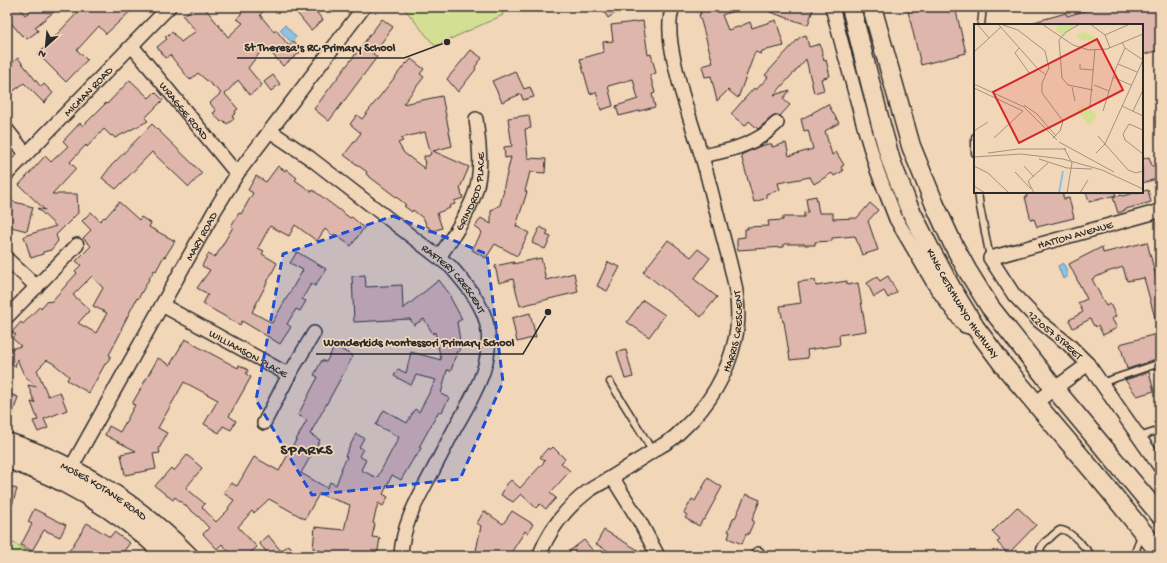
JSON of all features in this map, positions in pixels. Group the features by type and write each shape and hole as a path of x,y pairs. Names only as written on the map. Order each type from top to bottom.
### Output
{"main road":[{"name":"KING CETSHWAYO HIGHWAY","path":"851,7 881,125 894,168 908,205 928,247 977,329 1004,366 1160,553"},
{"name":"KING CETSHWAYO HIGHWAY","path":"872,7 912,146 935,204 949,235 968,270 990,307 1054,388 1160,515"},
{"name":"MOSES KOTANE ROAD","path":"7,442 37,453 99,503 142,533 167,556"},
{"name":"MOSES KOTANE ROAD","path":"7,459 101,486 125,501 152,521 189,556"}],"street":[{"name":"MICHAN ROAD","path":"7,174 169,7"},
{"name":"MARY ROAD","path":"67,476 215,210 237,174 364,7"},
{"name":"HARRIS CRESCENT","path":"539,556 544,543 565,513 588,491 673,438 703,408 715,392 732,356 736,338 738,316 737,301 733,278 702,156 677,74 670,38 670,13 673,7"},
{"path":"832,7 873,157 896,219 947,304 965,326 977,329"},
{"name":"WRAGGE ROAD","path":"132,46 237,174"},
{"name":"GRINDROD PLACE","path":"439,257 457,230 476,192 479,178 480,160 476,119"},
{"path":"702,156 721,152 751,142 760,137 777,123"},
{"path":"7,130 26,154"},
{"name":"RAFTERY CRESCENT","path":"270,131 310,158 451,267 466,284 480,305 484,316 487,328 488,347 482,377 409,517 401,556"},
{"name":"HATTON AVENUE","path":"990,258 1160,211"},
{"path":"7,317 78,245"},
{"name":"122057 STREET","path":"990,258 1014,295 1040,321 1068,344 1088,364 1160,467"},
{"path":"7,259 37,287"},
{"name":"WILLIAMSON PLACE","path":"162,305 289,375 264,423"},
{"path":"289,375 314,333"},
{"path":"1035,402 1088,364"},
{"path":"612,477 640,522 658,556"}],"lane":[{"path":"981,24 983,7"},
{"name":"122057 STREET","path":"978,193 990,258"},
{"path":"1101,383 1160,363"},
{"path":"610,382 652,451"},
{"path":"1139,437 1160,430"},
{"path":"1044,556 1040,550 1041,546 1058,531 1062,530 1066,531 1082,544 1092,556"},
{"path":"1134,556 1142,531"}],"highlighted area":[{"path":"393,216 487,254 503,382 460,479 312,495 256,400 283,254"}],"green space":[{"path":"403,7 501,7 503,15 435,46"},
{"path":"7,542 16,544 36,556 7,556"}],"water":[{"path":"285,25 296,37 291,42 280,30"},
{"path":"1063,263 1067,271 1067,277 1063,279 1058,266"}],"building":[{"path":"7,7 19,7 25,15 35,7 60,7 35,27 38,31 27,39 23,35 22,36 7,18"},
{"path":"83,7 135,7 106,34 99,26 77,50 87,60 66,82 38,54"},
{"path":"194,7 204,7 228,37 243,23 237,19 246,7 266,7 260,15 274,32 276,30 289,46 294,41 302,51 283,66 265,46 248,68 262,85 250,95 238,80 225,94 238,109 232,116 234,119 227,124 223,120 221,122 213,113 216,111 210,103 221,93 198,73 190,80 170,55 166,58 157,47 167,39 165,37 172,32 181,42 196,31 183,16"},
{"path":"292,7 312,7 323,20 311,30"},
{"path":"601,7 624,7 608,18"},
{"path":"702,7 741,7 722,15 728,30 750,22 752,28 776,20 784,46 762,51 761,54 755,52 738,98 728,90 717,101 711,76 705,77 702,66 713,63 699,14 701,14 700,10 703,9"},
{"path":"781,7 808,7 813,9 808,25 770,12"},
{"path":"907,7 955,7 966,53 921,65"},
{"path":"1098,7 1160,7 1160,50 1143,55 1143,24 1034,24 1034,22 1066,13 1067,16"},
{"path":"382,19 393,27 373,54 377,57 329,121 314,109"},
{"path":"643,21 648,55 651,54 656,73 650,75 655,93 652,94 655,107 619,116 616,106 638,99 633,79 608,86 613,106 601,110 596,92 590,94 580,59 604,52 603,42 613,41 611,25"},
{"path":"806,35 809,47 820,44 824,61 826,60 830,76 821,79 824,90 814,93 806,59 774,95 790,90 783,99 790,105 780,116 776,115 772,117 758,129 749,121 745,126 731,114 754,88 756,90 768,77 765,75 800,37"},
{"path":"471,50 482,58 475,67 476,69 458,92 447,79"},
{"path":"18,58 41,87 44,84 53,93 44,103 24,83 7,96 7,67"},
{"path":"411,59 424,69 420,74 424,77 403,104 442,96 452,146 433,151 469,167 460,188 463,198 454,201 455,204 449,206 450,208 437,213 442,228 430,232 424,219 413,210 412,212 404,206 406,205 404,203 344,155 361,133 350,124 357,115 362,119 406,63 407,64","holes":["425,132 431,154 429,156 424,156 425,169 404,153 398,143 403,141 401,138"]},
{"path":"515,71 524,89 530,87 534,97 523,100 521,94 502,102 492,81"},
{"path":"273,75 280,84 271,91 264,82"},
{"path":"130,80 149,98 155,92 163,100 145,118 148,121 115,138 104,129 70,162 76,168 52,194 77,194 78,213 56,235 58,241 51,250 31,258 24,236 56,226 37,208 45,210 19,185 45,156 51,162 68,146 63,141 80,123 83,126"},
{"path":"828,104 839,123 825,131 832,155 836,152 844,165 841,167 843,171 834,176 832,173 814,184 810,177 778,183 780,190 766,194 767,198 754,202 741,155 768,144 772,144 772,147 786,143 789,156 813,149 808,130 804,131 801,119 811,114 812,115 812,113"},
{"path":"529,115 531,128 525,129 528,158 546,159 545,173 530,172 525,191 527,192 516,226 529,233 517,256 495,244 486,258 472,250 482,232 475,227 481,218 491,224 491,211 500,205 511,157 505,158 504,147 512,146 508,118"},
{"path":"152,124 202,173 189,187 152,152 116,189 102,178 111,166"},
{"path":"1149,157 1152,166 1160,164 1160,178 1143,183 1143,159"},
{"path":"278,166 285,171 286,169 297,178 295,180 312,192 313,190 350,218 352,217 364,228 351,246 334,234 333,236 325,229 317,241 295,225 289,236 270,226 258,248 264,251 262,254 277,263 252,312 272,323 303,270 290,263 297,252 326,269 315,286 311,284 302,299 306,301 300,311 296,309 287,324 291,327 280,344 242,321 240,325 203,304 208,294 197,288 210,270 202,266 208,254 214,257 215,255 216,256 233,227 231,226 239,213 241,214 253,193 248,190 256,176 266,182"},
{"path":"1148,190 1151,202 1126,209 1118,213 1113,197 1143,193 1143,191"},
{"path":"1026,193 1062,193 1064,199 1069,198 1074,218 1037,227 1034,219 1031,220 1025,197 1027,197"},
{"path":"1086,193 1115,193 1116,195 1089,202"},
{"path":"816,196 819,213 833,213 833,219 857,218 870,203 878,210 868,221 878,250 862,255 855,236 832,238 832,241 815,242 815,245 784,244 784,247 737,250 737,238 745,237 745,229 748,229 747,227 769,226 768,221 783,220 783,217 804,217 804,213 808,212 806,198"},
{"path":"11,201 33,207 27,231 7,226 7,217"},
{"path":"119,202 139,220 141,217 151,223 149,227 175,241 165,257 164,256 156,271 154,270 138,299 137,298 109,355 111,356 89,393 67,380 69,376 47,360 37,370 48,396 60,392 67,410 44,419 48,428 38,432 33,421 38,420 31,402 35,403 28,385 37,387 24,375 17,359 15,367 11,362 7,363 7,350 21,346 12,338 16,335 12,332 21,322 23,324 40,306 41,308 47,301 51,302 77,273 75,271 81,265 76,261 91,246 83,238 91,230 82,221 91,212 100,221 104,217 105,218","holes":["92,276 103,288 93,306 107,313 96,333 78,323 90,310 73,295"]},
{"path":"540,227 548,231 546,235 551,237 545,249 532,243"},
{"path":"668,240 691,257 698,249 710,258 694,279 717,297 701,317 643,272"},
{"path":"1147,242 1158,285 1160,285 1160,325 1157,325 1144,278 1127,281 1123,267 1092,279 1106,306 1110,304 1116,316 1112,319 1117,328 1103,335 1098,325 1096,327 1095,325 1094,326 1090,319 1073,328 1069,320 1083,312 1078,303 1087,299 1069,264 1102,247 1103,253"},
{"path":"541,258 546,280 574,273 578,292 520,306 513,279 499,283 495,266"},
{"path":"608,262 620,267 607,291 597,286"},
{"path":"365,275 366,287 402,285 403,309 439,280 451,296 450,297 462,319 457,322 460,351 456,352 457,357 455,357 451,371 447,370 441,394 449,398 442,412 439,411 419,447 421,448 401,480 392,475 383,494 388,497 383,506 378,503 373,523 375,524 372,537 380,538 377,556 360,556 337,553 337,556 320,556 320,550 313,549 315,527 344,530 350,505 319,494 305,519 269,499 254,513 252,511 238,527 257,547 247,556 233,556 222,544 217,549 203,534 209,528 199,517 175,497 173,500 155,486 171,468 174,471 187,455 202,468 186,488 205,504 202,507 216,522 229,509 228,508 234,500 223,493 231,483 237,486 254,457 279,471 307,420 298,415 318,377 314,375 322,360 326,362 335,346 353,356 310,434 320,440 301,473 327,488 330,482 336,485 347,457 345,456 356,434 364,438 359,447 363,449 359,456 366,460 361,470 377,478 399,437 376,425 384,410 407,423 415,409 419,412 436,380 416,375 411,385 394,376 398,369 406,373 411,352 441,360 435,332 433,334 424,319 414,325 410,319 354,322 352,276"},
{"path":"888,276 897,292 888,298 884,291 874,297 867,283 877,277 880,281"},
{"path":"815,280 816,286 847,281 847,285 858,283 866,331 839,335 840,345 807,350 808,358 790,360 780,306 801,303 798,282"},
{"path":"643,300 665,315 649,337 627,322"},
{"path":"530,313 536,337 517,342 512,318"},
{"path":"1160,333 1160,358 1127,369 1120,344"},
{"path":"185,339 238,368 239,365 248,370 246,374 251,377 229,416 236,421 231,430 223,426 219,433 204,424 218,400 184,382 158,428 167,433 159,449 160,453 153,454 156,469 125,475 121,454 136,451 105,435 109,426 120,432 135,405 132,404 158,358 170,365"},
{"path":"626,350 633,377 625,379 617,352"},
{"path":"1149,372 1154,391 1137,396 1125,380"},
{"path":"7,393 18,397 9,426 7,426"},
{"path":"553,447 565,459 561,463 570,471 550,493 556,498 546,509 540,504 536,508 521,494 513,502 501,495 511,480 520,488 545,461 540,457 548,448 550,450"},
{"path":"708,478 722,487 704,520 703,519 699,526 685,518 687,515 684,513 692,499 695,501"},
{"path":"7,486 17,489 9,515 7,515"},
{"path":"746,494 760,500 752,520 754,521 742,544 728,538 730,532 728,531"},
{"path":"1017,507 1036,525 1008,554 997,542 1000,540 992,532"},
{"path":"34,509 66,525 60,537 44,530 32,551 21,545 32,524 28,522"},
{"path":"484,511 503,524 512,511 533,524 528,533 525,531 509,556 479,556 480,552 476,551 481,526 477,523"},
{"path":"87,523 110,537 114,532 130,543 120,556 66,556"},
{"path":"604,530 638,550 635,556 617,556 596,544"},
{"path":"268,535 281,551 289,545 297,556 270,556 259,543"},
{"path":"584,540 594,552 589,556 563,556"}],"place":[{"name":"St Theresa's RC Primary School","path":"447,42"},
{"name":"Wonderkids Montessori Primary School","path":"548,312"}],"district":[{"name":"SPARKS","path":"307,449"}]}
